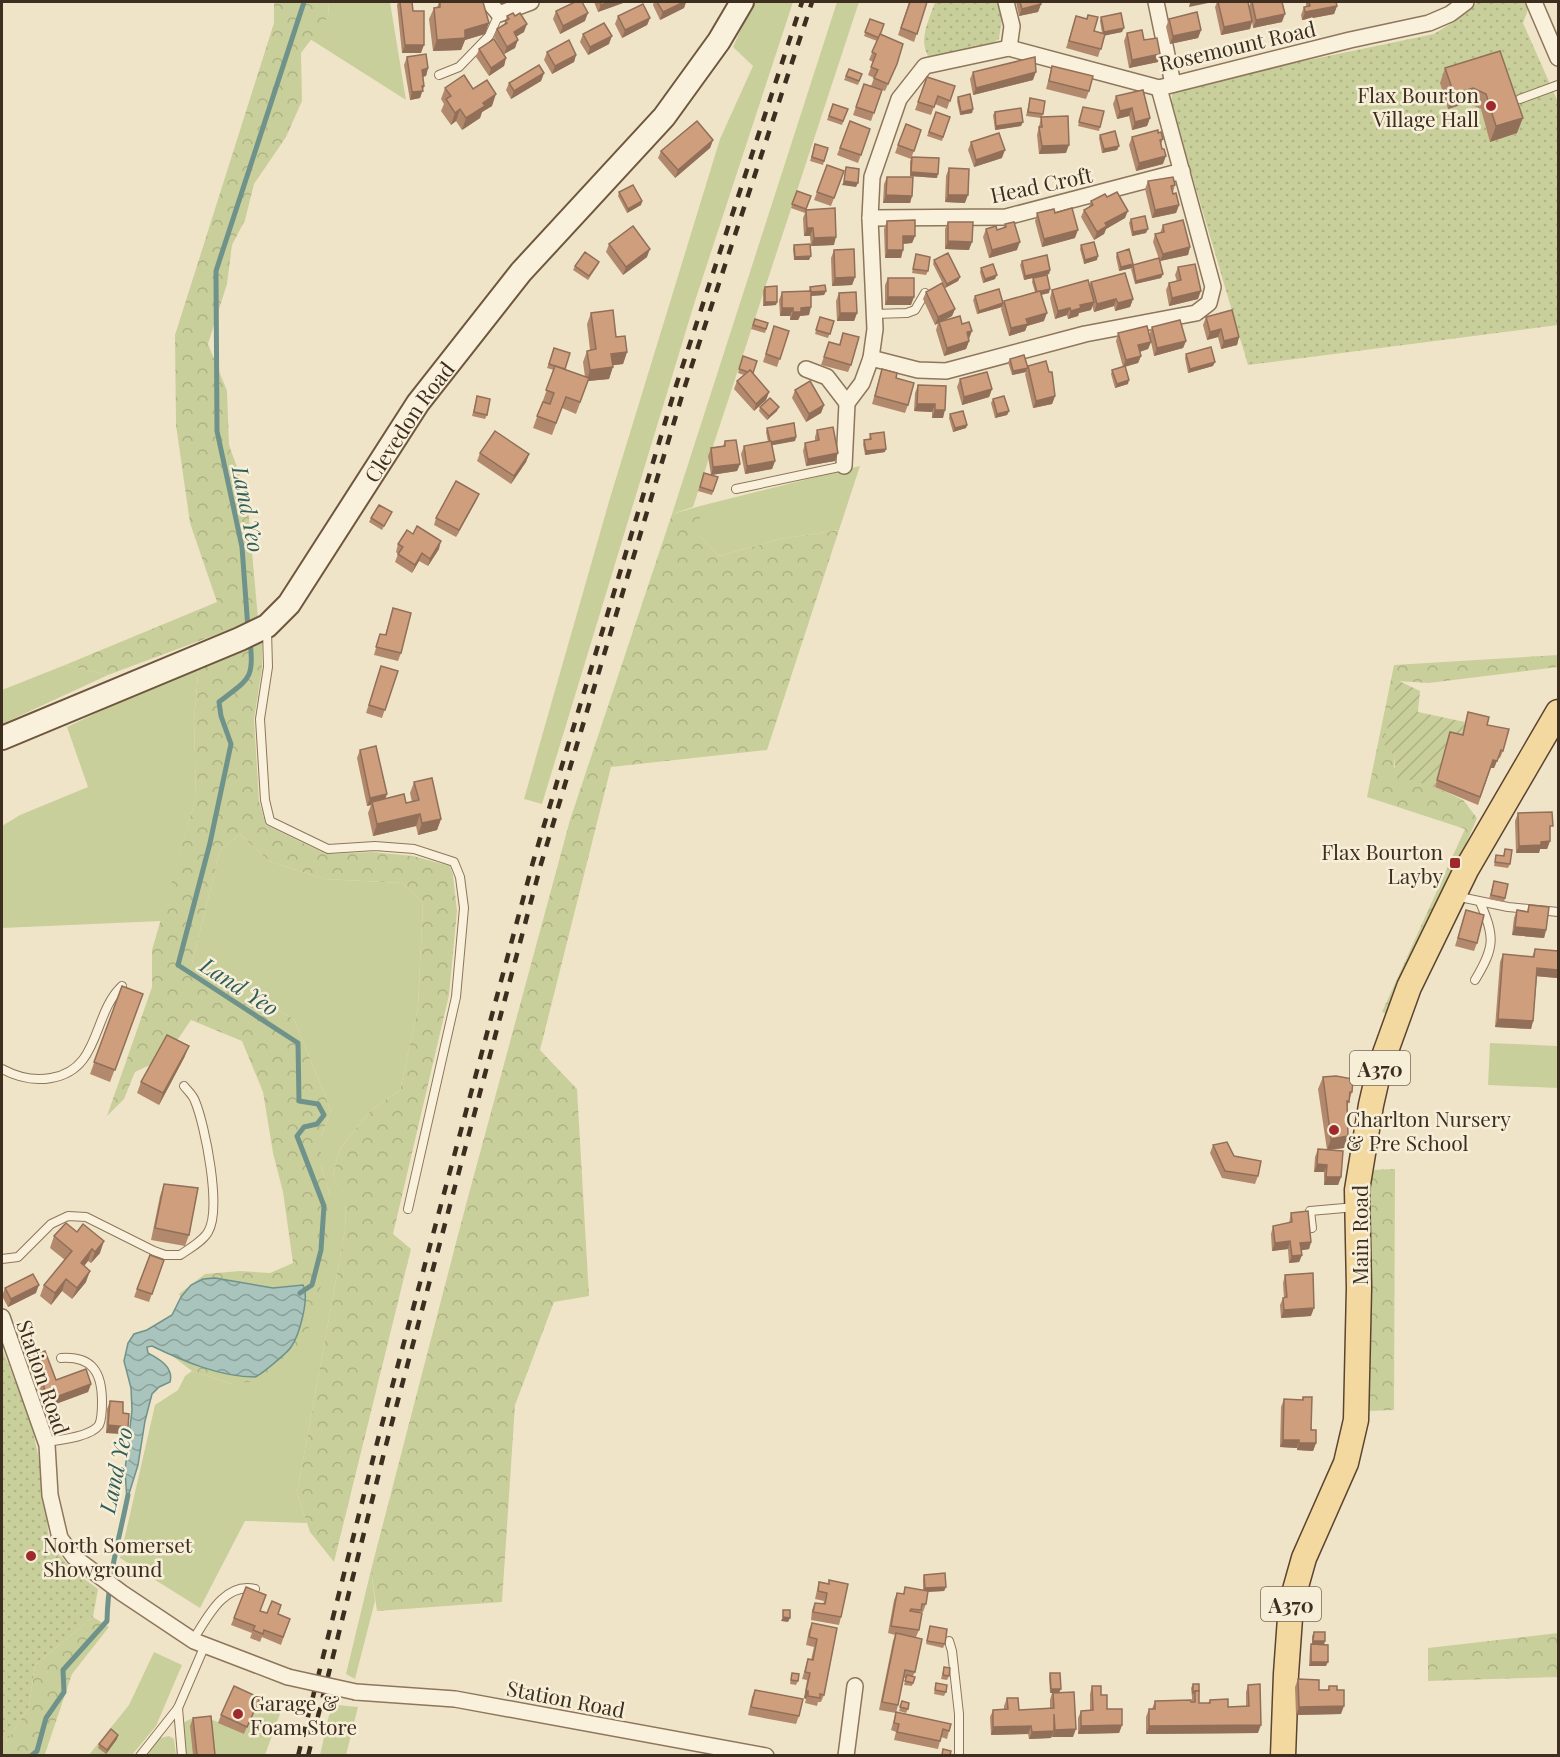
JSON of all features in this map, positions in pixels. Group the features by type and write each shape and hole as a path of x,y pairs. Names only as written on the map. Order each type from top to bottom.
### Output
{"main road":[{"name":"Clevedon Road","path":"2,738 255,632 289,604 418,403 521,272 664,117 719,41 742,2"},
{"name":"Main Road","path":"1283,1755 1291,1604 1304,1558 1346,1463 1356,1420 1359,1288 1358,1180 1379,1070 1409,987 1466,870 1558,712"}],"street":[{"path":"489,2 499,14 531,2"},
{"path":"1006,2 1012,26 1009,48"},
{"path":"871,358 918,370 946,371 1085,334 1196,313 1209,303 1213,287 1168,120 1156,2"},
{"name":"Rosemount Road","path":"847,403 862,383 871,358 875,329 870,218 872,177 899,99 926,66 1009,48 1166,86 1350,40 1429,23 1450,14 1466,2"},
{"path":"1534,2 1558,58"},
{"name":"Head Croft","path":"870,218 1006,217 1182,171"},
{"path":"807,369 827,377 847,403 844,466"},
{"name":"Station Road","path":"2,1317 46,1442 50,1495 60,1538 74,1557 90,1570 199,1643 288,1677 356,1692 455,1699 766,1755"},
{"path":"846,1755 855,1684"}],"lane":[{"path":"439,75 459,67 489,36 499,14"},
{"path":"1520,99 1558,85"},
{"path":"874,314 907,313 915,310 925,293"},
{"path":"736,489 844,466"},
{"path":"255,632 268,667 260,719 265,800 270,821 328,849 375,846 414,849 454,862 460,877 464,908 456,997 408,1209"},
{"path":"1454,896 1508,907 1558,912"},
{"path":"1475,980 1486,961 1492,935 1480,902"},
{"path":"2,1069 27,1078 44,1079 62,1076 72,1071 82,1062 95,1040 109,1003 122,986"},
{"path":"2,1259 18,1257 51,1224 68,1216 86,1217 165,1255 180,1255 208,1232 213,1215 213,1189 206,1134 194,1099 184,1086"},
{"path":"1312,1228 1310,1211 1357,1207"},
{"path":"46,1442 82,1435 99,1424 102,1406 100,1378 94,1368 83,1362 61,1358"},
{"path":"140,1755 178,1708 199,1643 223,1598 239,1588 255,1589"},
{"path":"949,1641 958,1714 959,1755"},
{"path":"178,1708 182,1755"}],"green space":[{"path":"274,2 328,2 329,16 301,53 302,101 286,137 254,184 245,220 232,245 227,284 208,344 227,391 229,445 247,495 258,619 108,675 65,665 217,602 190,523 176,425 175,335 274,23"},
{"path":"328,2 390,2 406,100 310,39 329,16"},
{"path":"753,2 793,2 695,301 542,804 524,799 610,498 720,139 753,66 733,47"},
{"path":"837,2 859,2 693,507 672,514"},
{"path":"935,2 997,2 1002,19 999,39 989,45 930,59 924,45 924,38"},
{"path":"1478,2 1526,2 1529,7 1523,23 1558,102 1558,325 1248,365 1171,104 1172,95 1179,87 1434,34 1458,19"},
{"path":"860,466 839,530 780,539 719,556 700,536 700,506"},
{"path":"700,506 700,536 719,556 780,539 839,530 767,750 611,767 540,1050 577,1089 589,1296 554,1302 515,1405 502,1602 377,1611 371,1570 464,1212 570,820 672,514"},
{"path":"262,636 262,669 254,719 259,801 266,825 326,854 373,852 413,856 450,866 457,911 449,995 393,1234 411,1249 334,1562 310,1532 297,1493 345,1230 346,1201 333,1176 339,1150 371,1110 400,1090 418,1007 423,903 402,883 324,879 269,861 240,834 220,850 192,963 294,1019 331,1111 321,1136 321,1164 330,1197 329,1258 302,1352 265,1380 232,1384 192,1371 171,1355 187,1362 259,1376 289,1351 295,1340 303,1312 298,1285 273,1288 203,1279 192,1285 181,1297 179,1294 205,1274 240,1271 270,1273 293,1263 283,1192 273,1153 263,1092 242,1041 191,1020 165,1058 135,1072 124,1099 107,1116 152,987 152,950 196,797 194,720 199,664"},
{"path":"1558,655 1558,667 1429,683 1397,681 1394,767 1463,800 1477,818 1393,1016 1382,1012 1465,829 1367,797 1394,665"},
{"path":"199,664 194,720 196,797 161,921 2,928 2,826 20,815 88,787 67,727"},
{"path":"65,665 108,675 2,724 2,690"},
{"path":"1397,680 1420,691 1418,712 1465,722 1460,743 1447,740 1435,787 1396,776 1394,755 1384,744"},
{"path":"240,834 269,861 324,879 402,883 423,903 418,1007 400,1090 371,1110 339,1150 333,1176 346,1200 345,1230 297,1493 307,1523 245,1521 200,1608 120,1558 155,1405 178,1390 185,1376 192,1371 232,1384 330,1197 321,1164 321,1136 331,1111 294,1019 192,963 220,850"},
{"path":"1490,1043 1558,1046 1558,1088 1488,1085"},
{"path":"1395,1169 1394,1410 1369,1411 1369,1170"},
{"name":"North Somerset Showground","path":"2,1348 31,1421 44,1484 49,1542 72,1570 98,1589 93,1617 35,1665 29,1707 6,1742 2,1742"},
{"path":"371,1570 375,1601 355,1679 346,1674"},
{"path":"93,1617 109,1627 72,1674 45,1754 2,1756 2,1742 6,1742 29,1707 35,1665"},
{"path":"1558,1633 1558,1677 1428,1681 1428,1648"},
{"path":"154,1652 182,1665 156,1726 132,1755 88,1756 129,1705"},
{"path":"259,1701 281,1711 265,1755 185,1755 183,1723 190,1719 206,1718 244,1734"},
{"path":"337,1705 358,1707 346,1755 320,1755 329,1715"},
{"path":"169,1736 174,1739 176,1755 146,1755 160,1738"}],"water":[{"path":"215,1278 273,1288 303,1285 305,1299 303,1317 294,1342 289,1350 255,1377 215,1371 152,1346 147,1347 148,1353 168,1368 171,1377 170,1382 159,1387 152,1394 138,1465 127,1500 125,1470 132,1410 131,1388 124,1361 128,1343 134,1334 147,1330 172,1315 181,1297 191,1285 203,1279"}],"building":[{"path":"400,2 412,2 413,11 424,11 424,45 405,45"},
{"path":"440,2 483,2 489,23 465,30 465,38 437,40 434,8 440,7"},
{"path":"575,2 582,2 588,13 563,26 556,11"},
{"path":"657,2 684,2 663,12"},
{"path":"910,2 927,2 917,34 901,28"},
{"path":"1020,2 1040,2 1041,4 1022,9"},
{"path":"1218,2 1248,2 1252,21 1224,27"},
{"path":"1252,2 1282,2 1285,14 1256,20"},
{"path":"1309,2 1336,2 1337,6 1305,12 1304,7 1310,6"},
{"path":"643,4 650,18 625,30 618,16"},
{"path":"1197,12 1201,30 1173,36 1169,19"},
{"path":"513,13 515,16 520,13 527,24 514,32 518,40 507,47 497,29 507,23 505,21 509,19 507,16"},
{"path":"1121,13 1124,28 1104,32 1101,17"},
{"path":"1088,15 1098,17 1094,31 1105,34 1101,49 1069,41 1076,16 1087,19"},
{"path":"870,19 884,24 879,38 865,32"},
{"path":"604,23 612,36 590,47 583,34"},
{"path":"1142,30 1144,40 1157,38 1160,54 1132,60 1127,33"},
{"path":"880,34 903,44 888,84 874,78 878,70 871,67 876,54 872,52"},
{"path":"494,39 506,58 491,68 479,49"},
{"path":"569,40 576,55 555,66 547,52"},
{"path":"1500,51 1523,118 1496,126 1486,94 1473,88 1454,94 1445,68"},
{"path":"426,54 428,68 422,70 423,91 412,92 407,57"},
{"path":"1035,57 1036,72 976,88 973,72"},
{"path":"539,65 544,73 514,91 509,83"},
{"path":"1052,66 1093,76 1089,91 1049,81"},
{"path":"849,69 862,74 859,81 846,76"},
{"path":"464,75 473,89 487,80 496,94 483,103 485,106 466,118 460,109 455,113 446,99 451,96 445,88"},
{"path":"927,77 955,86 950,101 938,96 934,107 918,102"},
{"path":"864,84 882,90 874,113 856,107"},
{"path":"1143,90 1150,118 1135,122 1132,108 1120,111 1116,96"},
{"path":"970,94 973,109 961,112 958,97"},
{"path":"1030,98 1045,101 1043,114 1028,112"},
{"path":"833,104 848,109 843,121 829,116"},
{"path":"1083,107 1104,111 1100,127 1079,122"},
{"path":"1021,108 1023,122 996,126 995,112"},
{"path":"936,112 950,117 943,137 929,132"},
{"path":"1068,116 1069,145 1042,146 1039,127 1042,127 1041,117"},
{"path":"697,121 713,140 678,170 661,151"},
{"path":"850,121 870,129 861,155 840,148"},
{"path":"906,124 921,130 914,151 898,145"},
{"path":"1158,130 1158,133 1161,132 1163,139 1160,140 1166,156 1139,163 1132,137"},
{"path":"1115,131 1119,146 1104,149 1100,135"},
{"path":"999,133 1005,150 976,160 971,142"},
{"path":"815,144 828,148 824,161 812,157"},
{"path":"912,157 939,158 938,174 911,172"},
{"path":"827,165 844,171 834,198 817,192"},
{"path":"846,167 859,169 858,183 844,181"},
{"path":"949,168 969,169 968,195 948,195"},
{"path":"887,177 913,177 912,196 886,195"},
{"path":"1173,177 1175,185 1171,186 1173,194 1176,193 1179,205 1155,210 1148,181"},
{"path":"633,185 642,201 628,209 619,192"},
{"path":"797,191 811,196 806,209 792,204"},
{"path":"1117,192 1128,211 1105,223 1107,226 1097,232 1084,210 1093,205 1091,201 1105,194 1107,197"},
{"path":"835,208 836,237 814,238 813,228 807,228 806,210"},
{"path":"1072,208 1078,230 1044,239 1037,213 1054,209 1055,213"},
{"path":"1145,216 1148,229 1133,232 1131,219"},
{"path":"915,220 915,236 903,236 903,250 887,250 887,221"},
{"path":"1183,220 1190,247 1163,254 1155,234 1164,232 1163,225"},
{"path":"948,222 973,222 972,242 948,241"},
{"path":"1014,222 1020,242 992,250 986,229 996,226 997,230 1006,227 1005,224"},
{"path":"633,226 650,249 626,267 609,244"},
{"path":"1094,242 1098,256 1085,260 1081,245"},
{"path":"810,244 811,256 795,257 794,245"},
{"path":"854,249 855,277 835,278 834,250"},
{"path":"1129,249 1133,264 1121,267 1117,253"},
{"path":"585,252 599,262 589,276 575,266"},
{"path":"948,253 960,277 947,284 934,260"},
{"path":"916,254 930,257 928,271 913,269"},
{"path":"1047,255 1050,270 1025,276 1022,261"},
{"path":"1159,258 1163,274 1136,281 1133,265"},
{"path":"993,264 997,275 985,279 981,268"},
{"path":"1195,264 1201,291 1172,298 1169,283 1181,280 1178,267"},
{"path":"1125,273 1133,299 1118,303 1116,299 1097,304 1091,282"},
{"path":"1047,275 1050,289 1037,292 1033,278"},
{"path":"888,278 914,278 914,297 888,297"},
{"path":"1088,280 1094,302 1080,305 1081,308 1071,311 1070,308 1058,311 1052,290"},
{"path":"942,283 955,309 938,317 926,292"},
{"path":"825,285 826,291 811,292 810,287"},
{"path":"777,286 777,302 765,302 765,287"},
{"path":"999,289 1003,303 979,311 975,296"},
{"path":"811,291 811,307 801,308 801,312 793,312 793,308 782,308 782,292"},
{"path":"1040,291 1047,313 1026,319 1028,324 1011,328 1004,301"},
{"path":"856,292 857,313 840,313 839,293"},
{"path":"613,310 616,337 625,336 627,352 611,354 613,367 590,370 587,351 596,349 591,313"},
{"path":"1232,310 1239,337 1224,341 1221,329 1210,332 1206,317"},
{"path":"960,316 962,324 969,322 972,331 967,332 969,341 947,348 939,322"},
{"path":"820,317 834,321 830,334 816,330"},
{"path":"755,319 768,323 766,329 753,325"},
{"path":"1180,320 1186,341 1157,348 1152,327"},
{"path":"774,326 789,331 780,359 766,354"},
{"path":"1147,326 1151,342 1138,345 1141,356 1126,360 1118,333"},
{"path":"843,333 859,337 851,365 824,357 829,342 840,345"},
{"path":"1211,347 1215,362 1190,369 1186,354"},
{"path":"554,348 570,353 565,369 549,364"},
{"path":"1024,355 1028,368 1013,371 1010,359"},
{"path":"743,356 757,361 753,373 750,370 748,372 739,369"},
{"path":"1046,361 1049,372 1052,372 1055,396 1036,401 1028,366"},
{"path":"555,366 589,378 580,402 566,397 556,423 537,416 543,402 550,404 554,393 546,390"},
{"path":"1125,366 1129,380 1117,384 1112,370"},
{"path":"882,369 897,373 896,378 914,383 908,405 875,396"},
{"path":"750,370 769,392 756,404 737,381"},
{"path":"987,372 992,389 964,397 960,379"},
{"path":"810,381 824,405 809,414 795,390"},
{"path":"918,385 946,386 945,410 935,410 935,404 917,404"},
{"path":"477,396 490,399 487,415 474,412"},
{"path":"1004,396 1009,411 997,414 993,399"},
{"path":"770,398 779,407 769,416 760,407"},
{"path":"963,411 967,425 955,428 950,414"},
{"path":"794,423 796,437 770,441 767,428"},
{"path":"833,427 838,453 808,459 805,443 819,440 817,430"},
{"path":"495,431 529,454 514,476 480,453"},
{"path":"884,432 886,449 866,451 864,440 871,439 870,434"},
{"path":"736,440 740,464 713,467 711,448 725,446 725,441"},
{"path":"771,441 775,461 747,466 744,446"},
{"path":"704,473 718,477 713,491 700,487"},
{"path":"456,481 479,494 459,530 436,518"},
{"path":"379,505 392,512 384,526 371,518"},
{"path":"417,526 441,541 430,559 422,553 415,565 398,554 403,547 398,544 407,530 413,534"},
{"path":"393,608 411,613 401,653 376,647 380,634 386,635"},
{"path":"381,666 398,671 385,710 369,705"},
{"path":"1468,712 1489,717 1487,725 1509,729 1503,751 1501,750 1497,761 1493,760 1480,797 1437,780 1450,732 1463,735"},
{"path":"376,746 387,794 370,798 360,750"},
{"path":"432,778 441,819 422,823 420,814 377,824 372,802 404,794 406,803 419,800 414,782"},
{"path":"1552,812 1553,826 1550,826 1550,841 1541,842 1541,845 1519,846 1518,813"},
{"path":"1505,849 1512,850 1510,864 1495,862 1496,855 1504,856"},
{"path":"1494,881 1508,884 1505,898 1491,895"},
{"path":"1529,905 1549,907 1546,930 1515,927 1517,910 1528,912"},
{"path":"1466,910 1484,915 1477,943 1458,938"},
{"path":"1535,949 1558,951 1558,970 1537,968 1533,1021 1498,1019 1503,954 1534,957"},
{"path":"122,986 143,994 115,1070 94,1062"},
{"path":"167,1035 189,1046 163,1093 141,1082"},
{"name":"Charlton Nursery & Pre School","path":"1336,1076 1353,1079 1352,1092 1350,1092 1349,1102 1347,1101 1348,1136 1331,1139 1323,1077"},
{"path":"1227,1142 1234,1156 1261,1161 1258,1176 1225,1171 1213,1145"},
{"path":"1318,1149 1343,1151 1341,1177 1326,1177 1327,1165 1317,1164"},
{"path":"164,1184 198,1188 189,1235 155,1228"},
{"path":"1308,1211 1311,1242 1300,1243 1302,1255 1292,1256 1290,1241 1275,1243 1273,1226 1292,1222 1291,1213"},
{"path":"66,1223 77,1232 83,1224 104,1241 95,1252 92,1249 81,1263 90,1271 77,1288 66,1279 55,1293 44,1285 72,1251 54,1236"},
{"path":"150,1255 164,1260 152,1294 137,1289"},
{"path":"1313,1273 1314,1308 1284,1310 1283,1298 1287,1297 1285,1275"},
{"path":"33,1274 39,1285 11,1299 5,1288"},
{"path":"45,1351 56,1380 86,1369 91,1384 48,1400 34,1355"},
{"path":"1303,1397 1312,1397 1311,1430 1316,1430 1316,1443 1283,1440 1284,1399 1303,1400"},
{"path":"110,1401 123,1402 123,1413 129,1414 128,1427 108,1425"},
{"path":"945,1573 946,1587 925,1588 924,1575"},
{"path":"829,1580 848,1584 841,1617 813,1612 815,1603 825,1604 827,1593 818,1591 819,1582 829,1584"},
{"path":"246,1587 266,1595 260,1611 267,1613 272,1601 281,1605 278,1614 290,1619 283,1637 264,1630 263,1634 253,1630 255,1626 234,1618"},
{"path":"905,1587 928,1591 926,1604 922,1604 921,1610 911,1609 910,1611 922,1613 919,1630 891,1626 897,1593 904,1594"},
{"path":"783,1610 790,1610 790,1618 783,1617"},
{"path":"812,1623 837,1628 824,1695 820,1694 820,1698 808,1696 808,1691 806,1691 810,1673 805,1672 808,1659 813,1660 817,1639 809,1637"},
{"path":"930,1626 947,1629 945,1644 927,1641"},
{"path":"1314,1632 1325,1632 1325,1641 1313,1641"},
{"path":"896,1633 922,1639 915,1672 905,1670 898,1705 882,1702"},
{"path":"1311,1644 1328,1645 1328,1662 1311,1662"},
{"path":"944,1667 950,1668 949,1676 943,1675"},
{"path":"792,1673 799,1674 798,1681 791,1680"},
{"path":"1050,1673 1060,1673 1061,1689 1051,1689"},
{"path":"907,1675 915,1677 913,1683 905,1681"},
{"path":"1298,1679 1319,1680 1319,1690 1329,1690 1329,1686 1337,1686 1337,1690 1344,1690 1344,1706 1299,1707"},
{"path":"936,1683 947,1685 946,1692 935,1690"},
{"path":"1193,1684 1199,1684 1199,1691 1193,1693"},
{"path":"1260,1684 1261,1725 1149,1726 1149,1709 1155,1709 1155,1701 1191,1700 1195,1702 1195,1691 1199,1691 1199,1703 1228,1699 1228,1707 1249,1706 1248,1685"},
{"name":"Garage & Foam Store","path":"234,1686 260,1698 247,1727 221,1715"},
{"path":"1092,1686 1101,1686 1101,1695 1107,1695 1107,1709 1122,1709 1122,1725 1081,1726 1081,1711 1093,1710"},
{"path":"755,1690 803,1699 799,1716 751,1707"},
{"path":"1074,1692 1076,1729 1055,1730 1054,1714 1054,1731 1032,1732 1031,1726 993,1727 993,1710 1008,1709 1007,1698 1018,1698 1019,1710 1054,1708 1053,1693"},
{"path":"902,1701 909,1703 908,1709 900,1707"},
{"path":"896,1712 951,1724 949,1731 943,1729 940,1741 897,1732 899,1724 894,1723"},
{"path":"211,1716 215,1755 197,1755 193,1718"},
{"path":"111,1729 118,1735 107,1750 99,1744"},
{"path":"943,1749 951,1751 950,1755 942,1755"}],"waterway":[{"name":"Land Yeo","path":"248,629 242,547 217,431 216,271 304,2"},
{"name":"Land Yeo","path":"250,641 251,664 247,678 219,702 221,716 231,744 210,843 178,965 298,1043 299,1101 318,1104 324,1115 317,1124 304,1127 297,1136 324,1206 321,1250 312,1285 300,1293"},
{"name":"Land Yeo","path":"31,1756 37,1751 46,1718 64,1692 63,1670 107,1621 112,1573 128,1495"}],"railway":[{"path":"298,1756 377,1443 533,862 676,386 802,2"},
{"path":"308,1756 386,1445 541,864 684,389 812,2"}],"place":[{"name":"Flax Bourton Village Hall","path":"1491,106"},
{"name":"Flax Bourton Layby","path":"1455,863"},
{"name":"Charlton Nursery & Pre School","path":"1334,1130"},
{"name":"North Somerset Showground","path":"31,1556"},
{"name":"Garage & Foam Store","path":"238,1714"}]}
